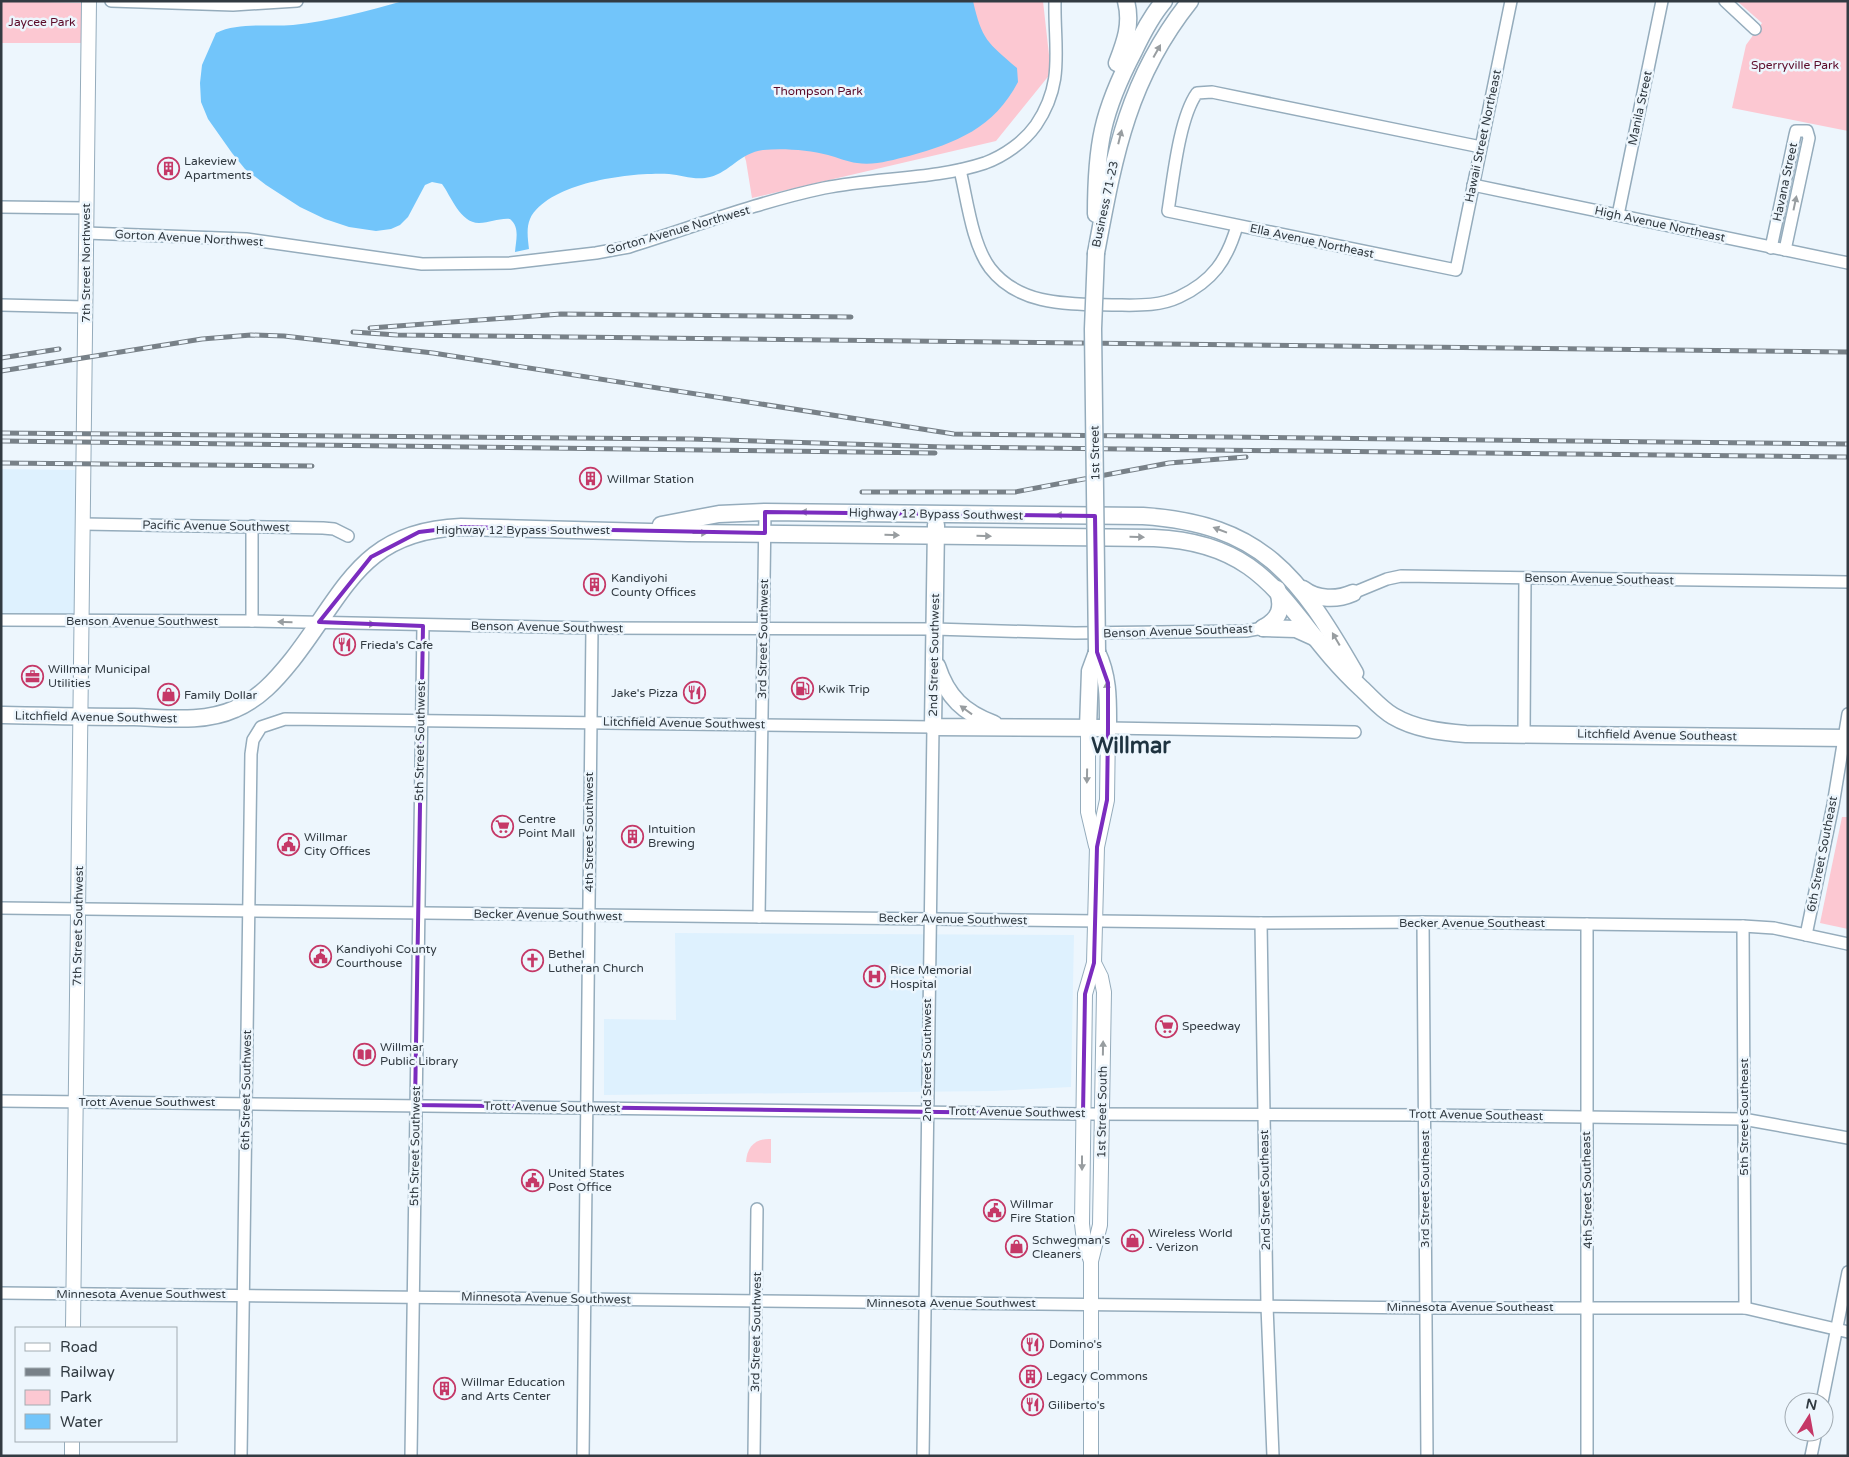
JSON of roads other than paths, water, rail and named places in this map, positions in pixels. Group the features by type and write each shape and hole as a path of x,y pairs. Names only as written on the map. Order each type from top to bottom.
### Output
{"highway":[{"path":"1100,134 1107,97 1129,26 1126,1"},
{"name":"Business 71-23","path":"1096,253 1122,129 1138,86 1178,16 1190,1"},
{"name":"Business 71-23","path":"1096,253 1096,183 1100,134 1117,84 1160,2"},
{"name":"1st Street","path":"1088,728 1090,671 1097,652 1093,329 1096,253"},
{"name":"Highway 12 Bypass Southwest","path":"634,530 719,514 765,512 1165,518 1212,527 1241,539 1262,553 1298,586"},
{"name":"2nd Street Southwest","path":"933,727 936,514"},
{"name":"Highway 12 Bypass Southwest","path":"190,718 222,714 256,697 284,671 350,580 371,557 389,544 419,532 462,527 1172,538 1202,545 1243,562 1277,589"},
{"path":"1298,586 1308,593 1320,597 1340,597 1353,593"},
{"path":"1298,586 1330,630 1370,696"},
{"path":"1262,628 1274,621 1281,610 1282,605 1277,589"},
{"name":"Litchfield Avenue Southeast","path":"1277,589 1345,674 1393,716 1433,731 1466,734 1846,738"},
{"path":"1262,628 1296,629 1317,639"},
{"path":"934,637 942,682 956,702 976,717 1011,728"},
{"name":"1st Street","path":"1097,652 1105,670 1108,683 1108,728"},
{"name":"Litchfield Avenue Southwest","path":"1,715 190,718"},
{"name":"Litchfield Avenue Southwest","path":"933,727 1108,728"}],"main road":[{"name":"7th Street Northwest","path":"83,524 89,1"},
{"name":"7th Street Southwest","path":"73,1327 83,524"},
{"name":"1st Street South","path":"1088,728 1088,812 1097,847"},
{"name":"1st Street South","path":"1091,1261 1084,1241 1082,1224 1085,994 1094,963 1097,847 1107,800 1108,728"},
{"name":"1st Street South","path":"1091,1456 1091,1261 1100,1225 1104,992 1101,977 1094,963"},
{"path":"72,1442 72,1456"}],"street":[{"path":"111,1 233,5 297,1"},
{"name":"Gorton Avenue Northwest","path":"86,233 246,239 422,264 510,264 596,254 629,247 825,188 960,170 986,163 1003,154 1035,127 1044,111 1052,94 1056,75 1058,53 1055,1"},
{"name":"Hawaii Street Northeast","path":"1456,270 1510,1"},
{"name":"Manila Street","path":"1618,215 1662,1"},
{"path":"1725,1 1756,29"},
{"path":"1160,2 1178,16"},
{"name":"Ella Avenue Northeast","path":"1456,270 1168,211 1178,150 1191,102 1198,93 1212,92 1481,147"},
{"name":"Havana Street","path":"1771,248 1796,131 1804,129 1807,131 1809,138 1785,250"},
{"path":"960,170 978,245 990,267 1006,284 1018,291 1059,304 1150,305 1180,297 1211,275 1223,262 1230,250 1237,226"},
{"name":"High Avenue Northeast","path":"1473,185 1848,263"},
{"path":"1,207 86,208"},
{"path":"1,305 86,308"},
{"name":"3rd Street Southwest","path":"759,917 765,512"},
{"name":"Pacific Avenue Southwest","path":"83,524 334,529 348,536"},
{"path":"252,526 252,621"},
{"name":"Benson Avenue Southeast","path":"1353,593 1387,579 1401,576 1848,582"},
{"path":"1524,734 1525,578"},
{"name":"Benson Avenue Southwest","path":"1,620 252,621 422,626 763,629 934,637 1093,633"},
{"name":"5th Street Southwest","path":"411,1456 422,626"},
{"name":"4th Street Southwest","path":"583,1456 592,628"},
{"name":"Benson Avenue Southeast","path":"1093,633 1246,631 1262,628"},
{"name":"6th Street Southeast","path":"1806,935 1846,738 1848,714"},
{"name":"Litchfield Avenue Southwest","path":"261,727 285,719 590,721 933,727"},
{"name":"6th Street Southwest","path":"241,1456 251,754 253,740 261,727"},
{"name":"2nd Street Southwest","path":"923,1456 933,727"},
{"path":"1108,728 1355,732"},
{"name":"Becker Avenue Southwest","path":"1,908 1094,920"},
{"name":"Becker Avenue Southeast","path":"1094,920 1743,926 1774,928 1848,944"},
{"name":"3rd Street Southeast","path":"1423,922 1424,1308 1427,1456"},
{"name":"2nd Street Southeast","path":"1261,923 1267,1306 1273,1456"},
{"name":"4th Street Southeast","path":"1587,924 1587,1456"},
{"name":"5th Street Southeast","path":"1743,926 1745,1308"},
{"name":"Trott Avenue Southwest","path":"1,1101 927,1110 1102,1114"},
{"name":"Trott Avenue Southeast","path":"1102,1114 1586,1116 1744,1119 1848,1138"},
{"name":"3rd Street Southwest","path":"754,1456 757,1209"},
{"path":"1824,1392 1848,1272"},
{"name":"Minnesota Avenue Southwest","path":"1,1293 1090,1304"},
{"name":"Minnesota Avenue Southeast","path":"1090,1304 1424,1308 1745,1308 1848,1332"},
{"path":"1811,1456 1814,1442"}],"water":[{"path":"403,1 973,1 983,32 992,46 1017,68 1018,82 997,111 972,131 958,139 926,151 890,161 863,164 821,153 779,149 763,150 748,155 717,175 705,178 669,174 634,175 592,182 572,188 554,196 540,206 530,219 528,226 529,249 515,252 516,230 510,219 483,223 472,222 461,214 442,184 432,182 425,185 408,217 400,225 391,229 376,231 349,227 325,219 300,207 245,169 208,119 201,102 200,83 202,65 216,33 234,27 293,25 321,21"}],"railway":[{"path":"370,328 561,314 851,317"},
{"path":"353,332 397,335 1848,352"},
{"path":"1,371 202,339 251,335 284,336 433,353 954,434 1848,444"},
{"path":"1,358 59,349"},
{"path":"1,433 691,439 944,447 1848,457"},
{"path":"1,441 935,453"},
{"path":"862,492 1015,492 1169,463 1246,457"},
{"path":"1,463 312,466"}],"place":[{"name":"Lakeview Apartments","path":"168,168"},
{"name":"Willmar Station","path":"591,479"},
{"name":"Kandiyohi County Offices","path":"595,585"},
{"name":"Frieda's Cafe","path":"344,645"},
{"name":"Willmar Municipal Utilities","path":"32,676"},
{"name":"Kwik Trip","path":"802,689"},
{"name":"Jake's Pizza","path":"694,693"},
{"name":"Family Dollar","path":"168,695"},
{"name":"Centre Point Mall","path":"502,826"},
{"name":"Intuition Brewing","path":"632,836"},
{"name":"Willmar City Offices","path":"288,844"},
{"name":"Kandiyohi County Courthouse","path":"320,956"},
{"name":"Bethel Lutheran Church","path":"532,961"},
{"name":"Rice Memorial Hospital","path":"874,977"},
{"name":"Speedway","path":"1166,1026"},
{"name":"Willmar Public Library","path":"364,1054"},
{"name":"United States Post Office","path":"532,1180"},
{"name":"Willmar Fire Station","path":"994,1211"},
{"name":"Wireless World - Verizon","path":"1132,1240"},
{"name":"Schwegman's Cleaners","path":"1016,1247"},
{"name":"Domino's","path":"1033,1344"},
{"name":"Legacy Commons","path":"1030,1376"},
{"name":"Willmar Education and Arts Center","path":"445,1389"},
{"name":"Giliberto's","path":"1032,1405"}],"district":[{"name":"Willmar","path":"1131,746"}],"park label":[{"name":"Jaycee Park","path":"42,22"},
{"name":"Sperryville Park","path":"1795,65"},
{"name":"Thompson Park","path":"818,91"}]}
